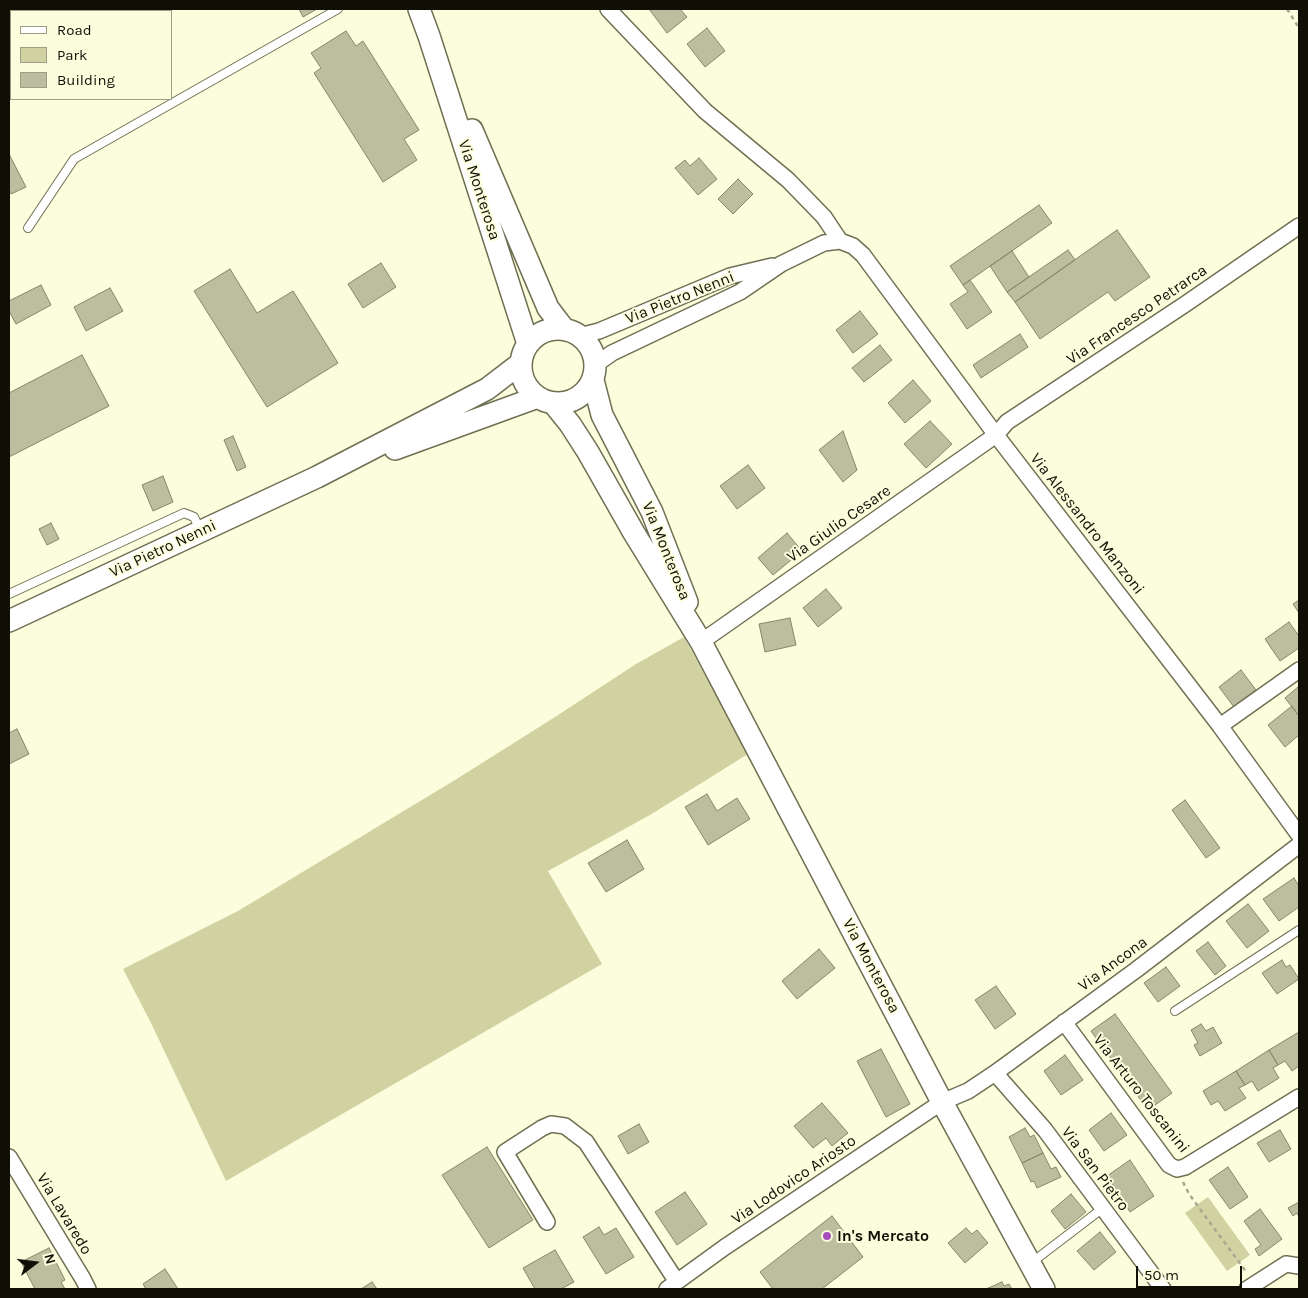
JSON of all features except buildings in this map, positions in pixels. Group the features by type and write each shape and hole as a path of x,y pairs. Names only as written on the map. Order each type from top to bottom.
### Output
{"main road":[{"name":"Via Monterosa","path":"419,9 548,308 572,332"},
{"name":"Via Monterosa","path":"430,36 524,354"},
{"path":"551,330 572,332 590,348 594,372 585,392 571,401 545,400 528,388 522,376 524,354 537,335 551,330"},
{"name":"Via Pietro Nenni","path":"9,621 317,477 487,389 524,354"},
{"name":"Via Monterosa","path":"594,372 602,415 652,512 702,642"},
{"name":"Via Monterosa","path":"545,400 570,424 634,533 702,642 942,1102 1044,1289"},
{"name":"Via Pietro Nenni","path":"317,477 545,400"}],"street":[{"path":"608,9 705,111 788,180 824,217 840,241"},
{"name":"Via Francesco Petrarca","path":"996,435 1007,422 1184,305 1299,226"},
{"name":"Via Pietro Nenni","path":"594,372 612,353 740,292 781,264 824,243 840,241"},
{"name":"Via Alessandro Manzoni","path":"840,241 853,246 863,255 996,435 1220,726 1299,835"},
{"name":"Via Pietro Nenni","path":"572,332 599,331 730,276 781,264"},
{"name":"Via Giulio Cesare","path":"702,642 996,435"},
{"path":"1220,726 1299,670"},
{"name":"Via Ancona","path":"942,1102 968,1091 995,1073 1136,970 1299,845"},
{"name":"Via Arturo Toscanini","path":"1064,1022 1170,1165 1178,1169 1299,1097"},
{"name":"Via San Pietro","path":"995,1073 1045,1130 1163,1289"},
{"name":"Via Lodovico Ariosto","path":"672,1286 726,1247 942,1102"},
{"path":"547,1222 505,1152 551,1124 565,1126 586,1142 672,1286"},
{"name":"Via Lavaredo","path":"9,1157 88,1289"},
{"path":"1251,1287 1286,1264 1299,1266"}],"lane":[{"path":"28,228 74,159 338,9"},
{"path":"9,594 184,513 194,517 200,531"},
{"path":"1175,1011 1299,930"},
{"path":"1030,1263 1103,1208"}],"path":[{"path":"1287,9 1299,28"},
{"path":"1178,1169 1189,1194 1251,1287"}],"green space":[{"path":"684,637 748,754 650,815 548,871 602,964 226,1181 151,1023 123,969 238,911 455,780 636,664"},
{"path":"1208,1197 1250,1255 1227,1271 1185,1213"}],"place":[{"name":"In's Mercato","path":"827,1236"}]}
